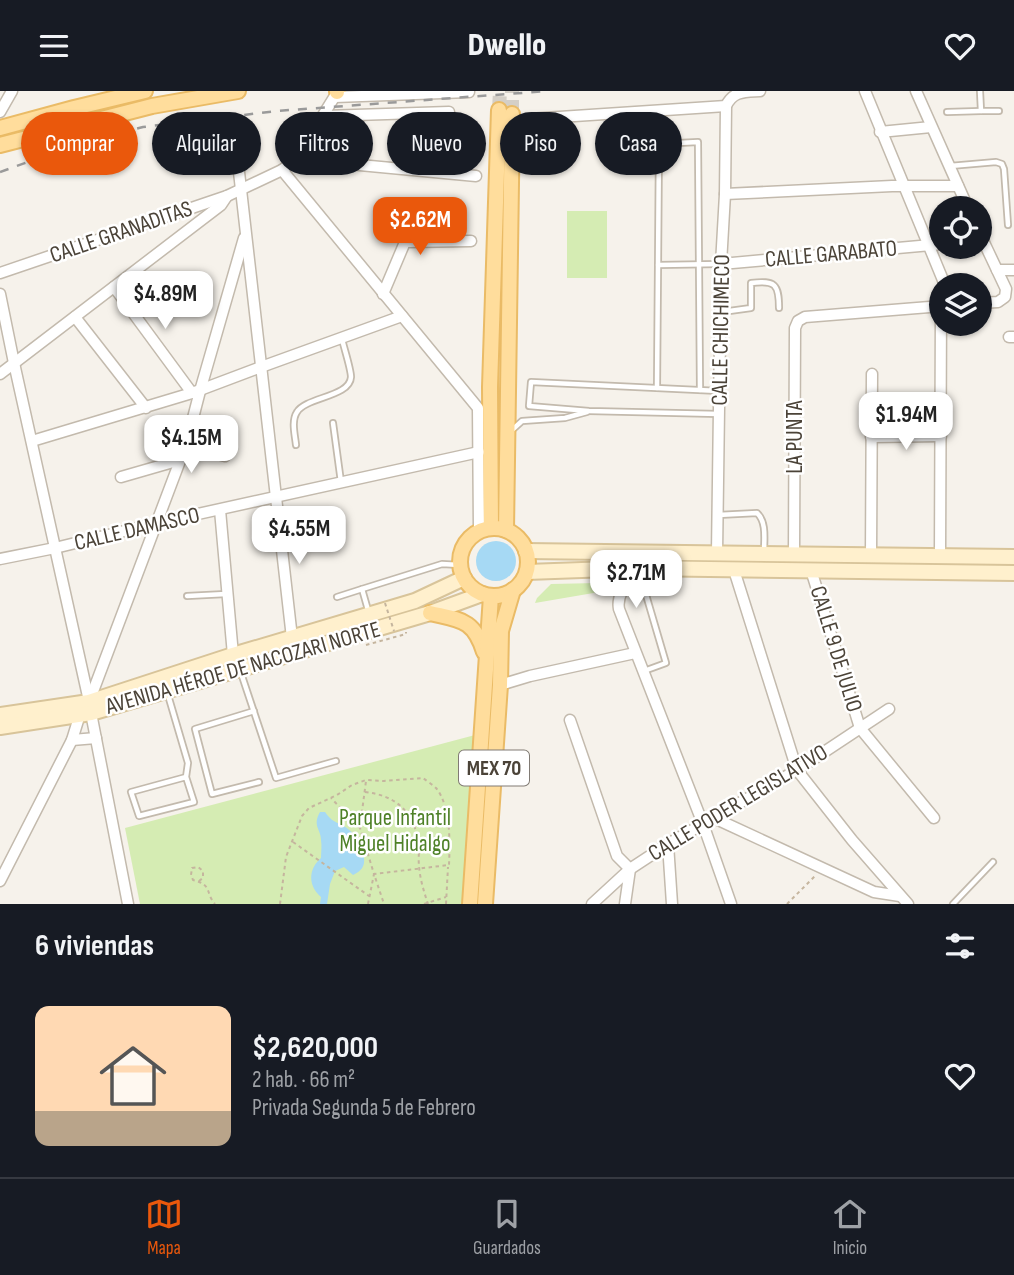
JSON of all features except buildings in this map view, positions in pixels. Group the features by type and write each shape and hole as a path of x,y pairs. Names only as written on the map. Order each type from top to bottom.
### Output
{"main road":[{"path":"0,128 145,91"},
{"path":"0,145 152,106 238,91"},
{"path":"506,112 507,436 492,529 490,387 506,112"},
{"path":"513,590 503,595 486,595 472,588 462,571 461,551 469,538 492,529 520,540 528,560 527,572 641,568 1014,573"},
{"path":"526,551 1014,557"},
{"name":"AVENIDA HÉROE DE NACOZARI NORTE","path":"0,715 87,709 233,655 415,601 462,571"},
{"name":"MEX 70","path":"485,904 500,685 501,631 513,590 522,582 527,572"},
{"name":"AVENIDA HÉROE DE NACOZARI NORTE","path":"0,727 167,690 486,595"},
{"name":"MEX 70","path":"470,904 486,657 486,595"},
{"path":"430,613 463,620 475,631 486,657"}],"street":[{"path":"0,112 12,91"},
{"path":"581,116 726,106 730,97 737,92 760,91"},
{"path":"865,91 940,273"},
{"path":"916,91 963,196"},
{"path":"337,93 369,97 469,92"},
{"name":"CALLE GRANADITAS","path":"326,112 337,93"},
{"name":"CALLE CHICHIMECO","path":"718,553 721,264 726,106"},
{"path":"880,132 931,127"},
{"path":"373,166 477,176"},
{"name":"CALLE GRANADITAS","path":"0,273 228,196 275,174"},
{"path":"239,175 292,638"},
{"path":"286,175 478,408 479,452 492,529"},
{"path":"725,194 958,186"},
{"path":"0,374 221,205 228,196"},
{"path":"0,881 87,709 187,445 196,392 246,232"},
{"path":"383,294 405,242 471,241"},
{"name":"CALLE GARABATO","path":"721,264 927,245"},
{"path":"991,259 1006,289 1004,297 998,302 992,302"},
{"path":"997,270 1014,270"},
{"path":"114,287 196,392"},
{"path":"0,293 87,709 96,737 128,904"},
{"name":"LA PUNTA","path":"794,554 795,328 798,321 805,317 929,307"},
{"path":"32,441 196,392 402,316"},
{"path":"75,317 146,408"},
{"path":"940,556 941,336"},
{"path":"871,555 872,374"},
{"path":"872,437 940,436"},
{"path":"187,445 225,456"},
{"name":"CALLE DAMASCO","path":"0,559 479,452"},
{"path":"121,477 180,460"},
{"path":"220,510 233,655"},
{"path":"641,568 617,601 731,904"},
{"path":"734,570 797,770 904,900"},
{"name":"CALLE 9 DE JULIO","path":"811,570 860,728"},
{"path":"500,685 635,653"},
{"name":"CALLE PODER LEGISLATIVO","path":"592,904 630,869 668,844 797,770 889,709"},
{"path":"570,720 617,856 630,869 625,904"},
{"path":"860,728 934,818"},
{"path":"72,740 96,737"},
{"path":"714,818 874,892 904,900"},
{"path":"668,844 672,904"}],"lane":[{"path":"980,91 981,111"},
{"path":"947,112 999,111"},
{"path":"657,388 659,144 698,142 700,390"},
{"path":"949,166 996,162 1002,164 1008,225"},
{"path":"658,265 721,264"},
{"path":"721,313 751,308 751,283 761,282 775,285 779,292 779,308"},
{"path":"296,445 294,421 301,407 348,386 351,378 342,338"},
{"path":"719,414 589,411 528,406 531,382 720,391"},
{"path":"507,436 522,421 565,418 589,411"},
{"path":"333,423 341,483"},
{"path":"718,515 757,513 762,517 764,554"},
{"path":"337,597 442,565 462,571"},
{"path":"641,568 644,588 666,663 643,671"},
{"path":"362,589 370,615"},
{"path":"187,596 227,594"},
{"path":"240,670 276,778 336,761"},
{"path":"167,690 188,763 187,777 194,802 139,816 131,792 187,777"},
{"path":"254,711 195,729 212,794 260,782"},
{"path":"953,904 993,862"}],"path":[{"path":"385,603 394,631"},
{"path":"281,904 286,857 302,816 309,808 366,780 423,778 437,789 446,810 450,844 446,904"},
{"path":"366,780 360,828 384,904"},
{"path":"365,792 388,797 405,809 418,839 419,869 426,904 447,897"},
{"path":"331,798 360,828"},
{"path":"292,842 369,896"},
{"path":"374,874 449,865"},
{"path":"788,904 822,868"},
{"path":"368,904 374,874"},
{"path":"199,881 208,887 215,904"}],"green space":[{"path":"567,211 607,211 607,278 567,278"},
{"path":"604,577 622,577 611,590 535,603 551,584 598,583"},
{"name":"Parque Infantil Miguel Hidalgo","path":"475,735 462,904 140,904 125,828"}],"water":[{"path":"496,541 510,547 516,561 510,575 496,581 482,575 476,561 482,547"},
{"path":"320,812 325,812 357,838 364,858 362,868 353,875 344,867 335,871 327,904 320,904 321,897 314,888 311,877 321,858 321,836 317,824"}],"tunnel":[{"path":"499,110 500,91"},
{"path":"512,91 512,112"}],"railway":[{"path":"0,172 81,143 143,127 277,111 548,91"}]}
